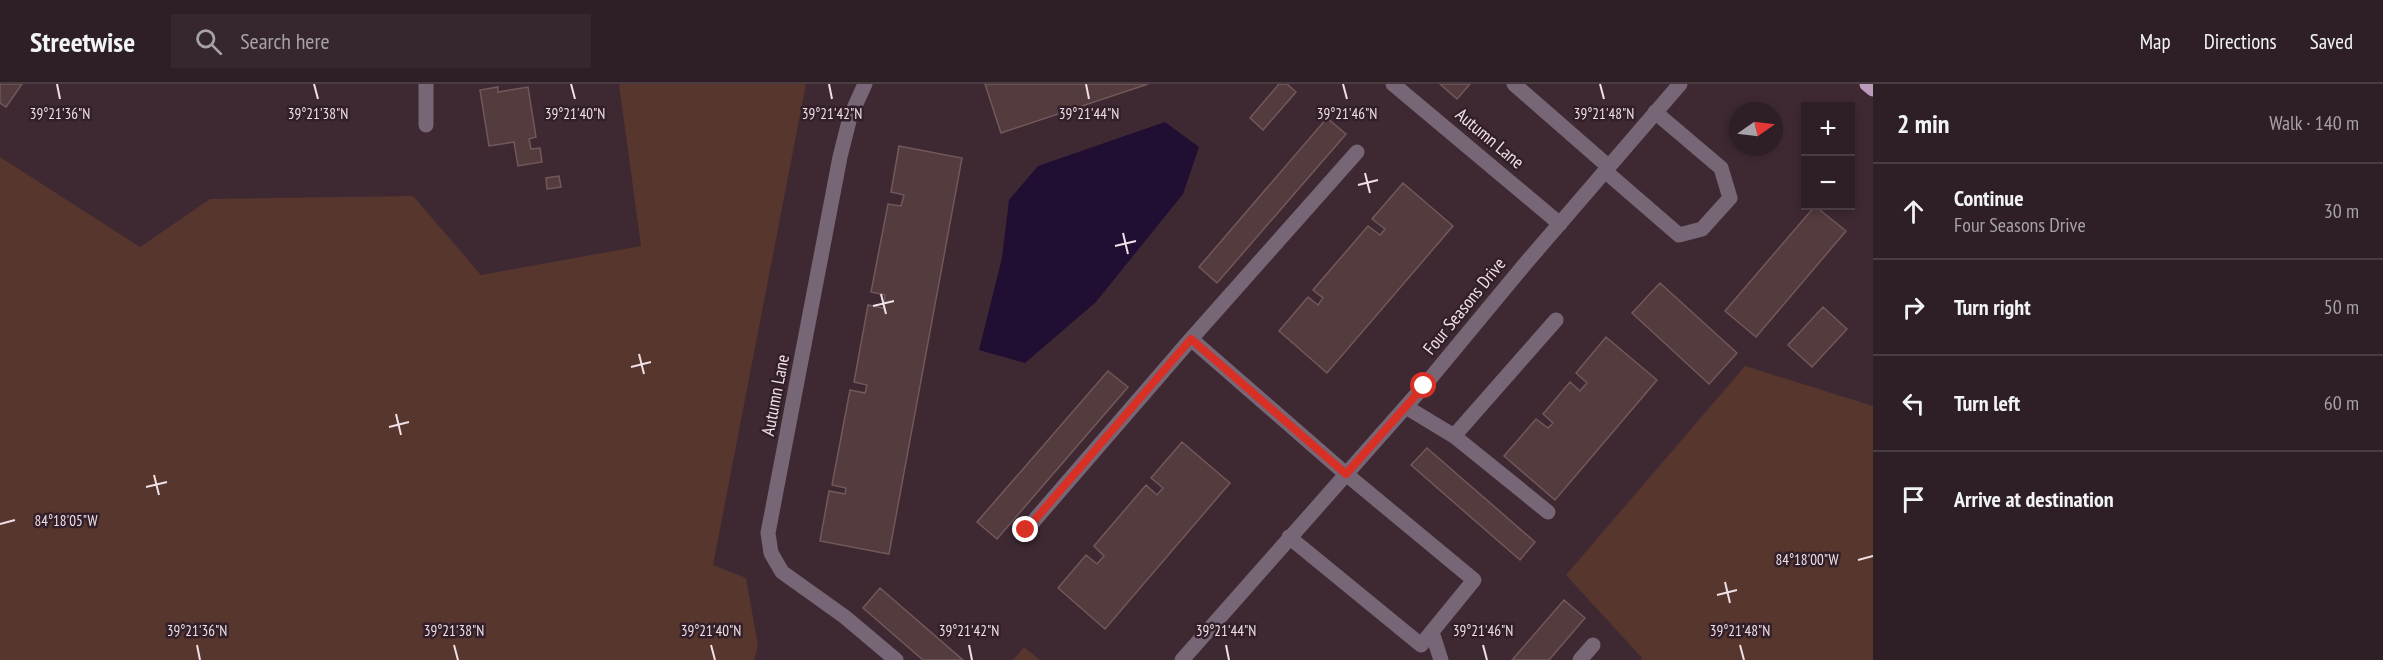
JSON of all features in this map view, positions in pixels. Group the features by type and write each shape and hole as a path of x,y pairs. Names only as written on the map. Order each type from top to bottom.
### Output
{"main road":[{"path":"1867,84 1873,89"}],"street":[{"path":"426,84 426,125"},
{"name":"Autumn Lane","path":"865,84 850,117 840,157 768,533 771,553 782,572 845,617 896,660"},
{"name":"Autumn Lane","path":"1393,84 1560,224"},
{"path":"1514,84 1679,235 1702,229 1730,198 1721,168 1655,112"},
{"name":"Four Seasons Drive","path":"1182,660 1406,407 1680,84"},
{"path":"1026,530 1191,339 1358,152"},
{"path":"1454,436 1556,320"},
{"path":"1191,339 1346,474 1474,580 1420,645 1289,537"},
{"path":"1406,407 1454,436 1548,512"},
{"path":"1432,632 1441,660"},
{"path":"1580,660 1593,645"}],"shaded area":[{"path":"619,84 806,84 713,565 746,578 758,646 754,660 0,660 0,157 140,247 210,199 413,196 481,275 641,246"},
{"path":"1165,122 1199,147 1183,194 1096,302 1025,363 979,350 1002,258 1009,200 1038,166"},
{"path":"1745,366 1873,406 1873,660 1640,660 1642,658 1566,575"},
{"path":"1024,647 1040,660 1013,660"}],"building":[{"path":"0,84 22,84 6,107 0,103"},
{"path":"985,84 1148,84 1001,133"},
{"path":"1279,84 1287,84 1296,92 1263,130 1250,118"},
{"path":"1440,84 1470,84 1457,99"},
{"path":"498,87 498,92 528,87 536,137 529,139 531,149 540,148 542,162 518,166 514,142 489,146 480,90"},
{"path":"1327,118 1346,134 1217,283 1199,267"},
{"path":"899,146 962,158 889,554 820,541 829,491 845,494 846,488 832,485 850,390 865,393 867,385 854,382 868,305 883,308 885,295 871,292 888,204 901,206 904,195 891,192"},
{"path":"559,176 561,187 547,189 546,178"},
{"path":"1403,183 1453,226 1327,373 1279,331 1308,297 1318,305 1323,298 1313,290 1368,226 1380,235 1385,229 1372,219"},
{"path":"1812,210 1820,210 1846,231 1756,337 1725,311"},
{"path":"1660,283 1737,353 1709,384 1632,313"},
{"path":"1823,307 1847,329 1812,367 1788,345"},
{"path":"1606,337 1657,380 1555,500 1504,456 1536,419 1548,428 1553,423 1543,414 1570,382 1580,391 1587,383 1576,373"},
{"path":"1108,371 1128,387 997,539 977,522"},
{"path":"1182,442 1230,483 1105,629 1058,588 1086,555 1097,564 1104,556 1094,546 1146,485 1157,495 1163,488 1151,478"},
{"path":"1427,448 1535,542 1520,560 1411,465"},
{"path":"880,588 963,660 923,660 863,608"},
{"path":"1564,600 1585,618 1549,660 1512,660"}],"route":[{"path":"1026,530 1191,339 1346,474 1424,386"}]}
